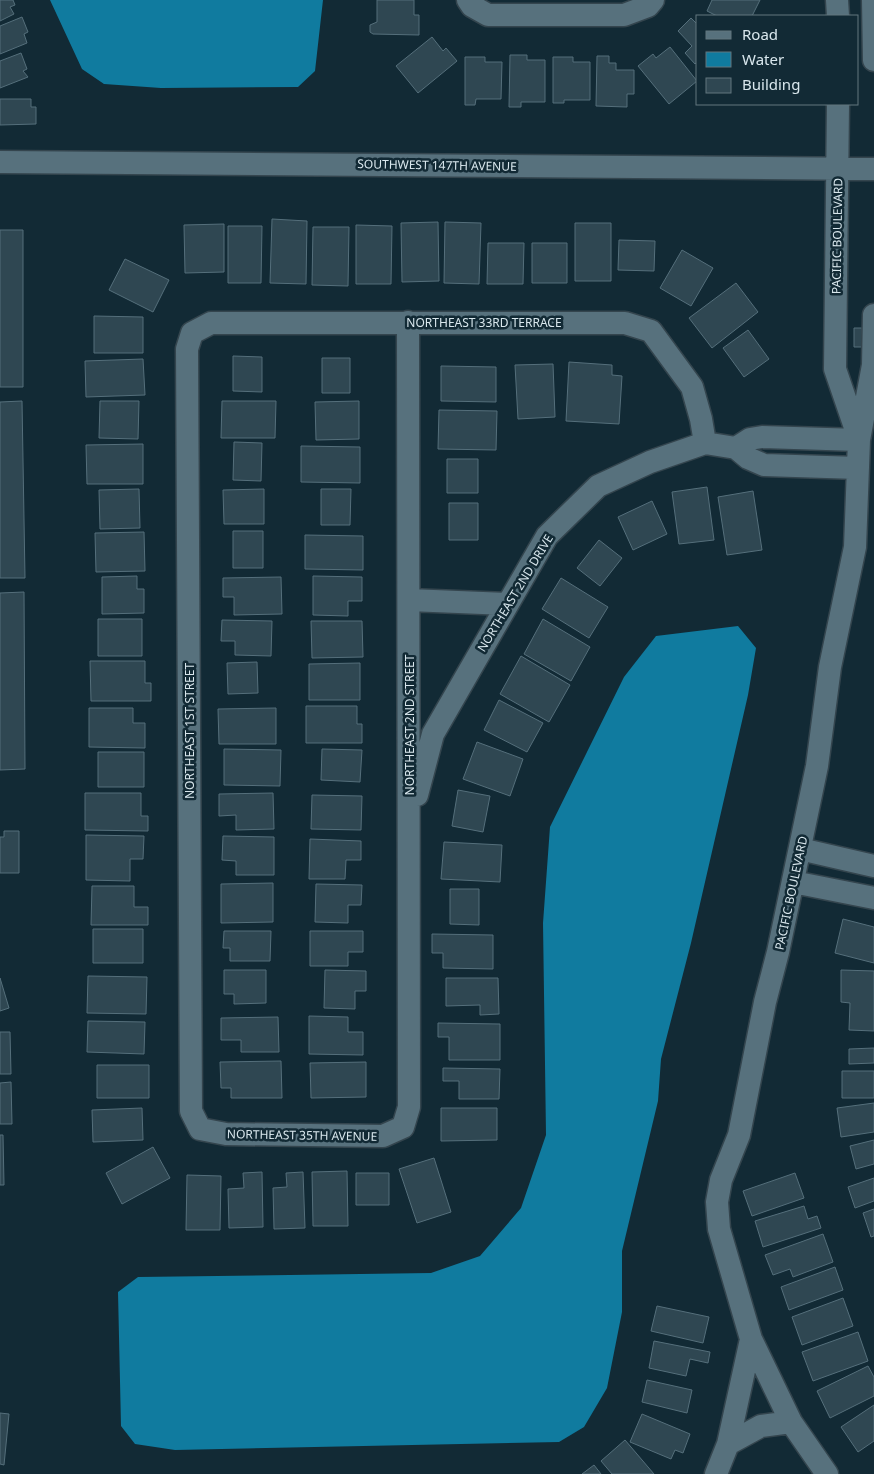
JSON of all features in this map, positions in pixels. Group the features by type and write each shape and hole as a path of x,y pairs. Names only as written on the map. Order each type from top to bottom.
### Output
{"street":[{"path":"468,0 472,6 488,15 624,15 651,3"},
{"path":"837,0 838,15"},
{"path":"873,0 874,60"},
{"name":"PACIFIC BOULEVARD","path":"838,105 835,369 859,440"},
{"name":"SOUTHWEST 147TH AVENUE","path":"0,162 874,169"},
{"name":"PACIFIC BOULEVARD","path":"827,1474 791,1422 751,1339 719,1229 717,1202 721,1180 739,1135 765,1002 818,766 830,667 855,547 859,440 873,365 874,314"},
{"name":"NORTHEAST 2ND STREET","path":"402,1127 409,1107 408,322"},
{"name":"NORTHEAST 33RD TERRACE","path":"192,332 211,323 625,323 650,331 692,387 701,419 705,443"},
{"name":"NORTHEAST 1ST STREET","path":"192,332 187,349 191,1111 200,1129"},
{"path":"835,369 852,371 873,365"},
{"path":"736,448 750,439 762,437 859,440"},
{"name":"NORTHEAST 2ND DRIVE","path":"410,823 433,734 546,536 598,486 650,462 705,443 736,448 748,458 764,465 858,468"},
{"path":"409,600 508,604"},
{"path":"800,849 874,866"},
{"path":"793,882 874,898"},
{"name":"NORTHEAST 35TH AVENUE","path":"200,1129 226,1134 383,1136 402,1127"},
{"path":"716,1474 728,1444 751,1339"},
{"path":"728,1444 760,1426 791,1422"}],"water":[{"path":"50,0 323,0 315,71 298,87 161,88 104,84 82,69"},
{"path":"738,626 756,648 748,695 691,943 661,1059 658,1101 622,1251 622,1312 607,1388 584,1427 559,1442 175,1450 135,1444 121,1426 118,1292 138,1277 431,1273 480,1256 521,1208 546,1135 543,923 550,827 624,677 656,636"}],"building":[{"path":"0,0 13,0 15,5 10,7 14,14 0,21"},
{"path":"377,0 414,0 414,15 419,15 419,35 373,34 370,32 370,25 377,22"},
{"path":"712,0 760,0 752,15 715,15 707,11"},
{"path":"22,17 28,32 24,34 27,43 0,54 0,26"},
{"path":"691,18 696,23 695,64 685,53 692,46 678,31"},
{"path":"432,37 443,51 446,48 457,61 418,93 396,66"},
{"path":"670,47 696,80 696,82 669,104 638,66 653,54 656,58"},
{"path":"21,53 27,69 23,71 28,77 0,88 0,61"},
{"path":"510,55 527,55 527,60 545,60 545,102 521,102 521,107 509,107"},
{"path":"597,56 609,56 609,63 616,63 616,70 634,70 634,94 627,94 627,107 596,106"},
{"path":"465,57 485,57 485,62 502,62 501,99 476,99 475,105 465,105"},
{"path":"553,57 573,57 573,62 590,62 590,100 564,100 564,103 553,103"},
{"path":"0,99 31,99 31,107 36,107 36,124 0,125"},
{"path":"272,219 307,221 306,284 270,283"},
{"path":"438,222 439,281 402,282 401,223"},
{"path":"445,222 481,223 479,284 444,283"},
{"path":"575,223 611,223 611,281 575,281"},
{"path":"224,224 224,272 185,273 184,225"},
{"path":"356,225 392,226 391,284 356,284"},
{"path":"228,226 262,226 261,283 228,283"},
{"path":"313,227 349,227 348,286 312,285"},
{"path":"0,230 23,230 23,387 0,387"},
{"path":"619,240 655,241 654,271 618,270"},
{"path":"488,243 524,243 523,284 487,284"},
{"path":"532,243 567,243 567,283 532,283"},
{"path":"682,250 713,268 691,306 660,288"},
{"path":"125,259 169,280 153,312 109,290"},
{"path":"736,283 758,312 712,348 689,318"},
{"path":"94,316 143,317 143,353 94,353"},
{"path":"854,328 862,328 862,347 854,347"},
{"path":"748,330 769,359 744,377 723,348"},
{"path":"233,356 262,357 262,392 233,391"},
{"path":"322,358 350,358 350,393 322,393"},
{"path":"143,359 145,395 86,397 85,361"},
{"path":"569,362 612,365 612,375 622,376 619,424 566,421"},
{"path":"553,364 555,417 518,419 515,365"},
{"path":"441,366 496,367 496,402 441,401"},
{"path":"22,401 25,578 0,578 0,402"},
{"path":"100,401 139,401 138,439 99,438"},
{"path":"222,401 276,401 275,438 221,438"},
{"path":"359,401 359,439 316,440 315,402"},
{"path":"439,410 497,411 496,450 438,449"},
{"path":"234,442 262,443 261,481 233,480"},
{"path":"143,444 143,484 87,484 86,445"},
{"path":"301,446 360,447 360,483 301,482"},
{"path":"447,459 478,459 478,493 447,493"},
{"path":"707,487 714,540 679,544 672,492"},
{"path":"139,489 140,528 100,529 99,490"},
{"path":"264,489 264,524 224,524 223,490"},
{"path":"321,489 351,489 350,525 321,525"},
{"path":"753,491 762,550 727,555 718,497"},
{"path":"652,501 667,534 633,550 618,517"},
{"path":"449,503 478,503 478,540 449,540"},
{"path":"233,531 263,531 263,568 233,568"},
{"path":"144,532 145,571 96,572 95,533"},
{"path":"305,535 363,536 363,570 305,569"},
{"path":"599,540 622,558 600,586 577,568"},
{"path":"137,576 137,589 144,589 144,613 102,614 102,577"},
{"path":"313,576 362,577 362,601 348,601 348,616 313,615"},
{"path":"281,577 282,614 234,615 234,597 223,597 223,578"},
{"path":"561,578 608,607 589,638 542,609"},
{"path":"24,592 25,769 0,770 0,593"},
{"path":"98,619 142,619 142,656 98,656"},
{"path":"543,619 590,647 571,681 524,654"},
{"path":"222,620 272,621 271,656 235,655 235,641 221,641"},
{"path":"311,621 362,621 363,657 312,658"},
{"path":"521,656 570,685 549,722 500,694"},
{"path":"90,661 145,661 145,683 151,683 151,701 91,701"},
{"path":"257,662 258,693 228,694 227,663"},
{"path":"360,663 360,700 309,700 309,664"},
{"path":"499,700 543,723 527,752 484,730"},
{"path":"306,706 357,706 357,724 362,724 362,743 306,743"},
{"path":"89,708 133,708 133,723 145,723 145,748 89,747"},
{"path":"276,708 276,744 219,744 218,709"},
{"path":"477,742 523,759 510,796 463,779"},
{"path":"224,749 281,750 280,786 224,785"},
{"path":"322,749 362,750 360,782 321,780"},
{"path":"98,752 144,752 144,787 98,787"},
{"path":"458,790 490,796 483,832 452,826"},
{"path":"85,793 141,793 141,816 148,816 148,831 85,830"},
{"path":"273,793 274,829 236,830 236,815 219,816 219,794"},
{"path":"312,795 362,796 361,830 311,829"},
{"path":"4,831 19,831 19,873 0,873 0,837 4,837"},
{"path":"86,835 144,836 143,859 130,859 130,881 86,880"},
{"path":"223,836 274,837 274,875 236,875 236,861 222,860"},
{"path":"310,839 361,841 361,860 346,860 345,879 309,879"},
{"path":"444,842 502,845 500,882 441,879"},
{"path":"273,883 273,922 221,923 221,884"},
{"path":"316,884 362,885 361,905 348,905 348,923 315,922"},
{"path":"92,886 134,886 134,907 148,907 148,925 91,925"},
{"path":"450,889 479,889 479,925 450,924"},
{"path":"843,919 874,927 874,963 835,953"},
{"path":"93,929 143,929 143,963 93,963"},
{"path":"224,931 271,931 270,961 230,961 230,948 223,948"},
{"path":"310,931 363,931 363,952 348,952 348,966 310,966"},
{"path":"432,934 493,935 493,969 443,968 443,953 432,953"},
{"path":"224,970 266,970 266,1003 234,1004 234,994 224,994"},
{"path":"325,970 366,971 366,991 355,991 355,1009 324,1008"},
{"path":"841,970 874,971 874,1031 849,1030 850,1003 841,1002"},
{"path":"88,976 147,977 146,1014 87,1013"},
{"path":"0,978 9,1008 0,1011"},
{"path":"446,978 498,978 499,1014 480,1015 480,1005 446,1006"},
{"path":"309,1016 348,1017 348,1032 363,1032 363,1055 309,1054"},
{"path":"278,1017 279,1052 241,1052 241,1040 221,1040 221,1018"},
{"path":"88,1021 145,1022 144,1054 87,1052"},
{"path":"438,1023 500,1024 500,1060 449,1060 449,1037 438,1037"},
{"path":"0,1032 10,1032 11,1074 0,1074"},
{"path":"874,1048 874,1063 849,1064 849,1049"},
{"path":"281,1061 282,1098 231,1098 231,1088 221,1088 220,1062"},
{"path":"366,1062 366,1097 311,1098 310,1063"},
{"path":"97,1065 149,1065 149,1098 97,1098"},
{"path":"443,1068 500,1069 499,1099 459,1099 459,1081 443,1081"},
{"path":"842,1071 874,1071 874,1098 842,1098"},
{"path":"11,1082 12,1124 0,1124 0,1083"},
{"path":"874,1103 874,1132 841,1137 837,1108"},
{"path":"142,1108 143,1140 93,1142 92,1110"},
{"path":"441,1108 497,1108 497,1140 441,1141"},
{"path":"0,1135 3,1135 4,1185 0,1185"},
{"path":"874,1140 874,1164 856,1169 850,1146"},
{"path":"153,1147 170,1178 122,1204 106,1173"},
{"path":"434,1158 451,1212 417,1223 399,1169"},
{"path":"347,1171 348,1226 313,1226 312,1172"},
{"path":"262,1172 263,1227 229,1228 228,1189 244,1188 243,1173"},
{"path":"303,1172 305,1228 274,1229 273,1188 287,1187 286,1173"},
{"path":"356,1173 389,1173 389,1205 356,1205"},
{"path":"795,1173 804,1198 752,1216 743,1191"},
{"path":"187,1175 221,1176 220,1230 186,1230"},
{"path":"874,1178 874,1201 855,1208 848,1187"},
{"path":"804,1206 808,1219 817,1216 821,1228 763,1247 755,1221"},
{"path":"874,1209 874,1236 871,1237 863,1213"},
{"path":"823,1234 833,1262 793,1277 790,1269 773,1275 765,1255"},
{"path":"835,1267 843,1290 789,1310 781,1287"},
{"path":"843,1298 853,1326 802,1345 792,1317"},
{"path":"657,1306 709,1317 703,1343 651,1331"},
{"path":"858,1332 868,1361 813,1381 802,1352"},
{"path":"654,1341 710,1352 708,1363 690,1359 686,1376 649,1368"},
{"path":"868,1366 874,1377 874,1396 830,1418 817,1391"},
{"path":"647,1380 692,1390 687,1413 642,1402"},
{"path":"874,1405 874,1441 858,1452 841,1427"},
{"path":"0,1413 9,1414 4,1465 0,1464"},
{"path":"642,1414 690,1434 683,1453 675,1450 671,1459 630,1442"},
{"path":"625,1440 654,1474 612,1474 601,1461"},
{"path":"594,1465 601,1474 582,1474"}]}
